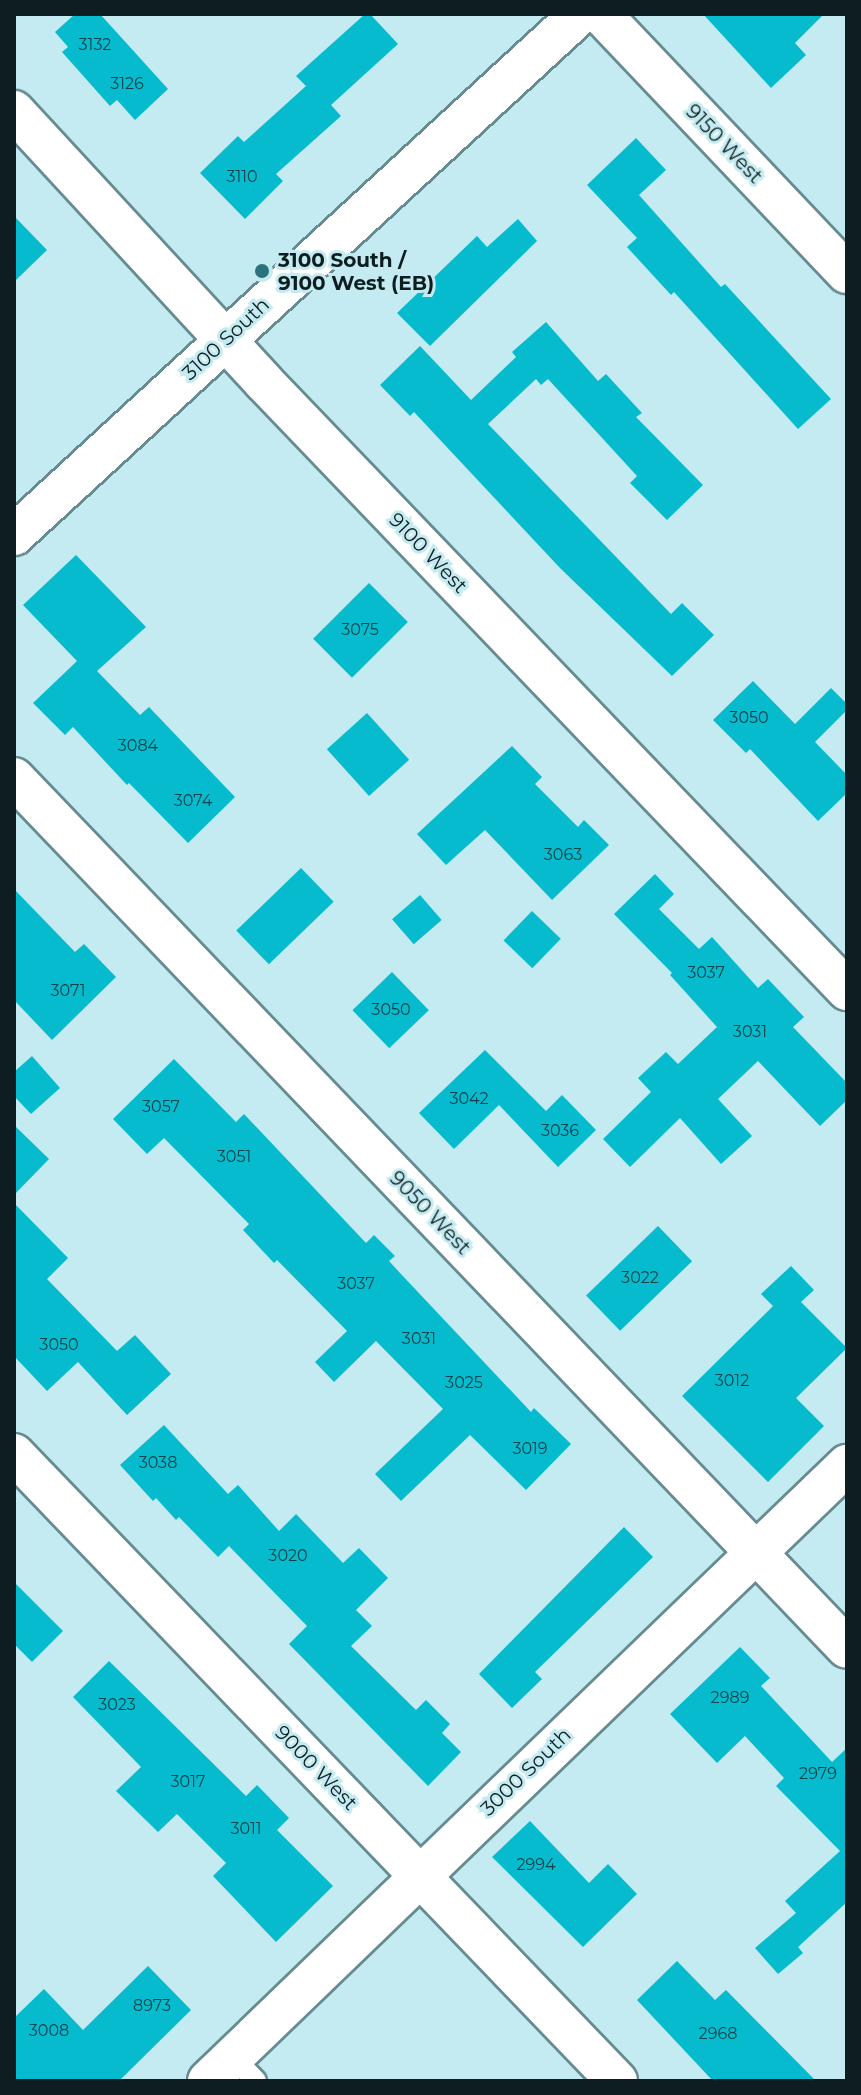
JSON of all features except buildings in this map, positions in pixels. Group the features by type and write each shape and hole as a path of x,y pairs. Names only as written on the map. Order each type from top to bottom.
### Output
{"street":[{"name":"3100 South","path":"14,535 580,14"},
{"name":"9150 West","path":"601,14 847,273"},
{"name":"9100 West","path":"14,111 224,340 847,990"},
{"name":"9050 West","path":"14,778 847,1648"},
{"name":"9000 West","path":"14,1454 617,2081"},
{"name":"3000 South","path":"232,2073 419,1875 847,1465"}],"place":[{"name":"3100 South / 9100 West (EB)","path":"262,271"}]}
